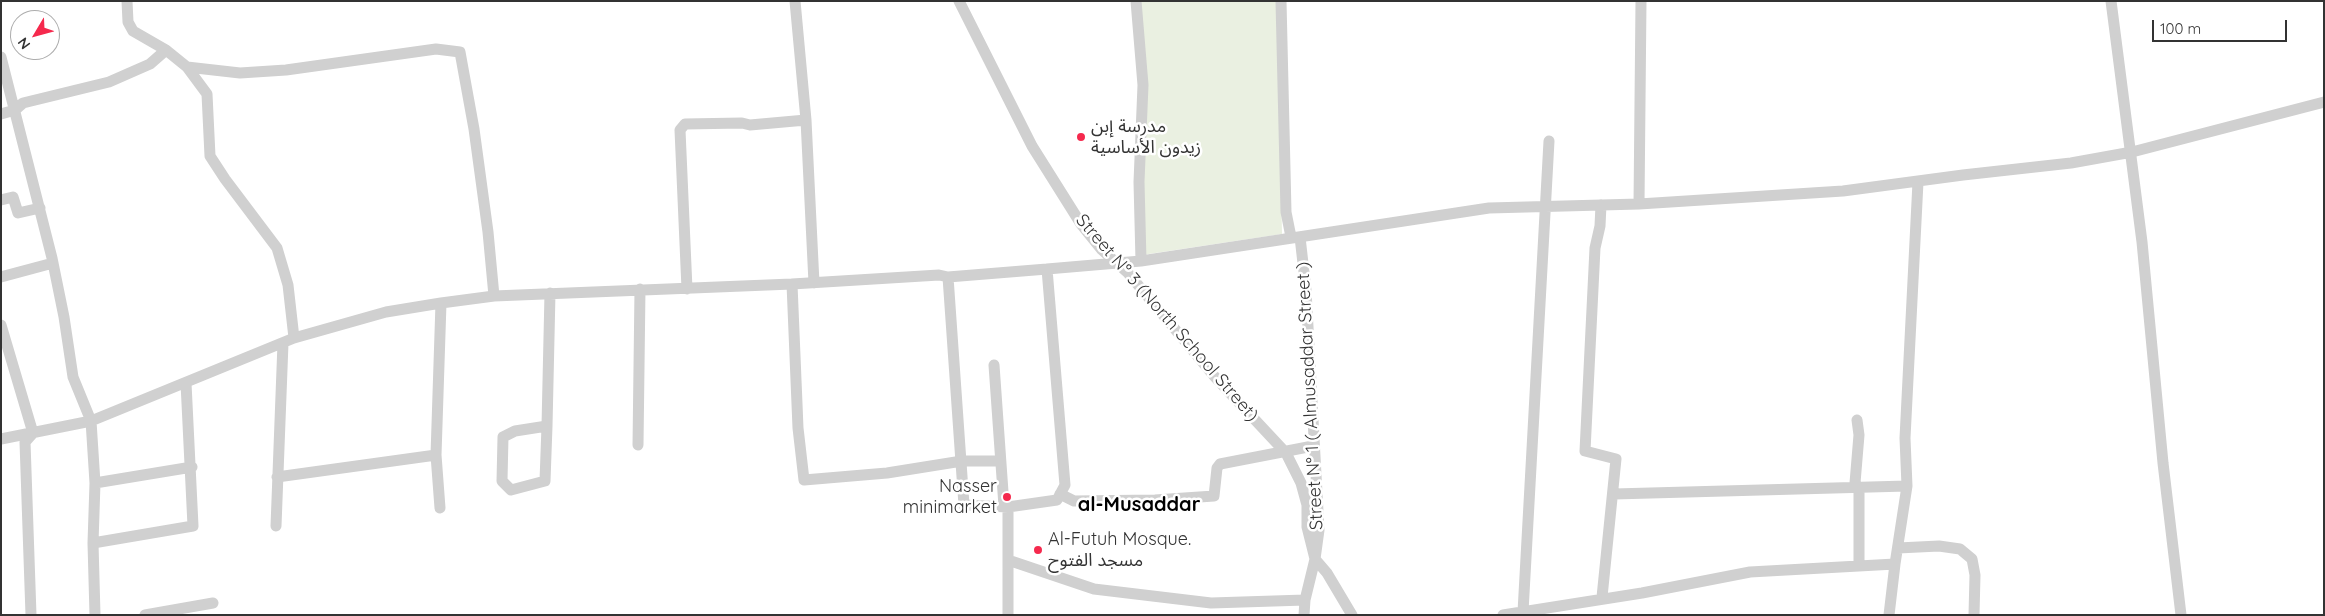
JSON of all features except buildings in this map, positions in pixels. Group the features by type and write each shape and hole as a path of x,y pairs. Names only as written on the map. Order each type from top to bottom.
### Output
{"street":[{"path":"127,1 128,22 133,31 166,50 187,67 208,94 210,156 277,248 288,284 288,340 276,526"},
{"path":"795,1 806,120 814,283"},
{"name":"Street N° 3 (North School Street)","path":"959,1 1032,146 1062,195 1102,250 1117,262 1215,377 1286,453 1303,490 1307,504 1307,527 1315,559"},
{"path":"1136,1 1143,85 1139,182 1141,261"},
{"name":"Street N° 1 ( Almusaddar Street )","path":"1281,1 1286,212 1296,237 1306,290 1319,530 1315,559 1305,600 1304,615"},
{"path":"1639,204 1641,1"},
{"path":"2111,1 2132,152 2180,615"},
{"path":"1,114 15,110 23,103 109,82 150,64 166,50"},
{"path":"187,67 240,73 286,70 436,50 460,52 474,129 488,232 494,296"},
{"path":"1,58 53,263 73,376 91,421 95,483 93,543 96,615"},
{"path":"1,438 91,421 288,340 386,312 441,303 494,296 550,293 814,283 939,275 948,277 1141,261 1489,208 1639,204 1843,192 2071,163 2132,152 2324,102"},
{"path":"687,288 680,130 685,124 742,122 750,125 806,120"},
{"path":"1522,612 1549,141"},
{"path":"1889,615 1907,486 1905,438 1918,182"},
{"path":"1,200 13,197 18,213 40,208"},
{"path":"1601,205 1600,226 1595,248 1585,451 1616,460 1602,597"},
{"path":"1,277 53,263"},
{"path":"948,277 964,505 1006,506 1057,500 1065,484 1047,269"},
{"path":"792,284 798,428 804,480 887,473 962,462 1000,460"},
{"path":"638,445 640,289"},
{"path":"547,426 515,431 502,438 502,481 511,490 545,481 547,426 550,293"},
{"path":"440,508 436,455 441,303"},
{"path":"1,325 33,433"},
{"path":"994,365 1000,460 1006,506 1008,615"},
{"path":"93,543 193,526 192,467 186,382"},
{"path":"1857,420 1859,435 1856,484 1859,488 1859,566"},
{"path":"31,615 25,442 33,433"},
{"path":"1060,494 1074,501 1155,500 1214,496 1217,468 1220,464 1286,453 1313,446"},
{"path":"278,477 436,455"},
{"path":"95,483 192,467"},
{"path":"1614,494 1804,487 1859,488 1907,486"},
{"path":"1898,548 1939,546 1960,549 1972,559 1975,575 1974,615"},
{"path":"1315,559 1327,573 1352,615"},
{"path":"1008,560 1094,589 1211,603 1305,600"},
{"path":"1503,615 1602,597 1642,593 1750,572 1895,564"},
{"path":"145,615 213,603"}],"green space":[{"path":"1139,1 1277,1 1282,234 1142,255"}],"place":[{"name":"مدرسة إبن زيدون الأساسية","path":"1081,137"},
{"name":"Nasser minimarket","path":"1007,497"},
{"name":"Al-Futuh Mosque. مسجد الفتوح","path":"1038,550"}],"district":[{"name":"al-Musaddar","path":"1139,505"}]}
